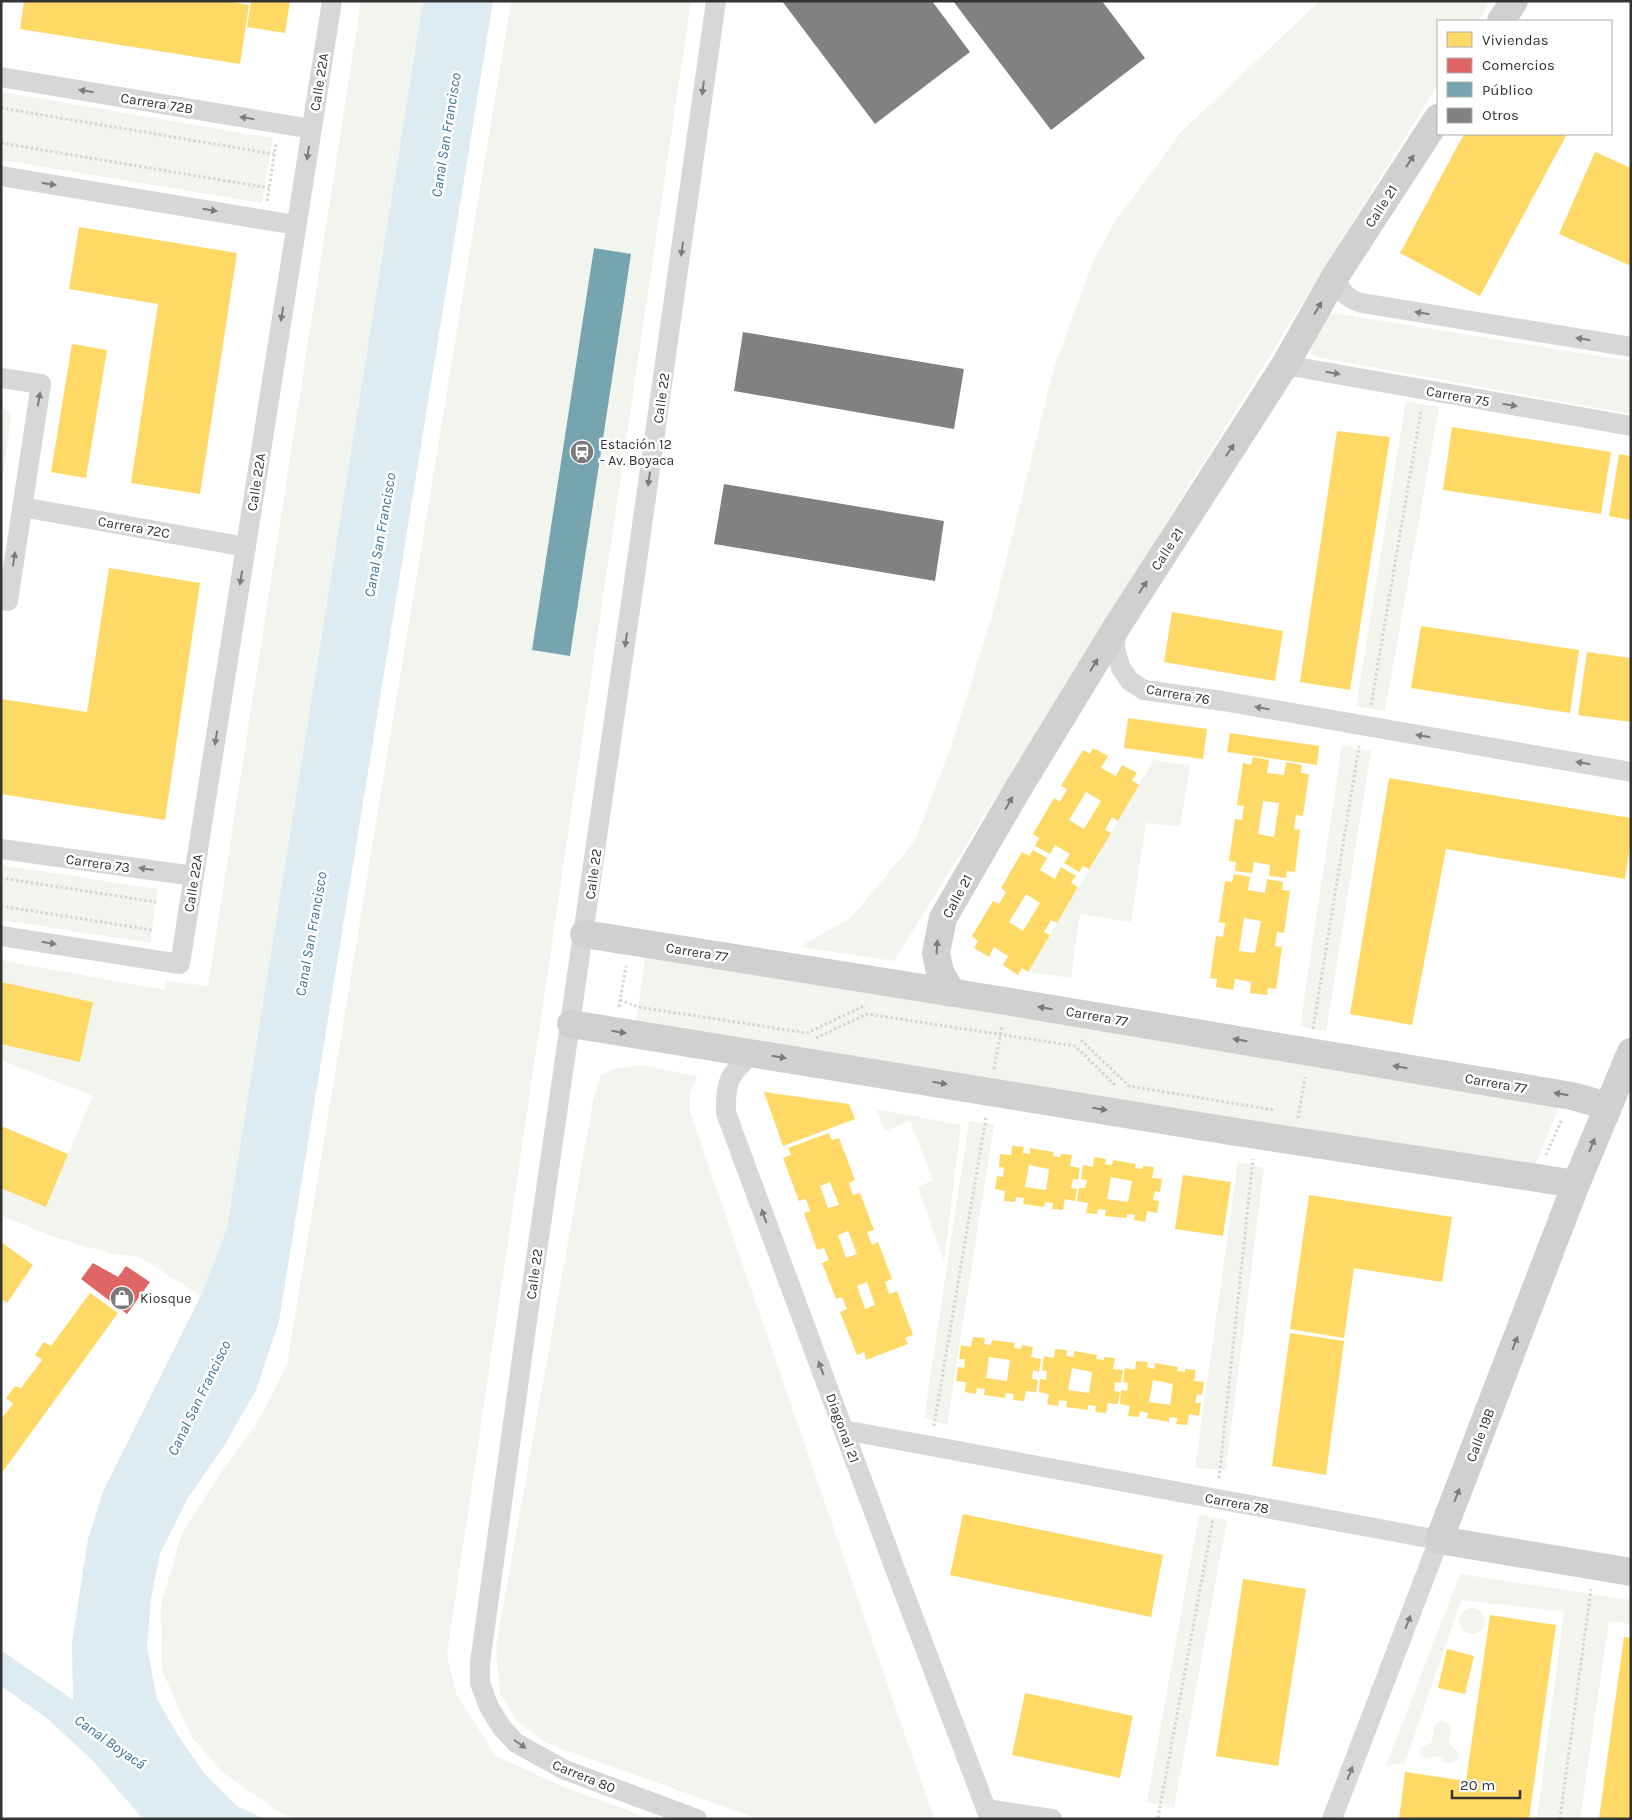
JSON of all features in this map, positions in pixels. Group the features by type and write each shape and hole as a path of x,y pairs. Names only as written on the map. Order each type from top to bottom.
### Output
{"street":[{"name":"Calle 22A","path":"1,936 180,964 332,1"},
{"name":"Calle 22","path":"489,1706 480,1683 480,1663 530,1298 584,934 716,1"},
{"name":"Calle 22","path":"710,39 726,1"},
{"path":"1502,20 1514,1"},
{"name":"Carrera 72B","path":"1,77 312,129"},
{"name":"Calle 21","path":"952,993 940,972 936,953 943,918 1016,792 1116,628 1285,365 1336,275 1437,120"},
{"path":"1,176 296,225"},
{"path":"1336,275 1338,285 1343,293 1352,300 1362,303 1631,347"},
{"name":"Carrera 75","path":"1285,365 1631,426"},
{"path":"1,378 41,384 8,601 1,600"},
{"name":"Carrera 72C","path":"22,507 246,547"},
{"name":"Carrera 76","path":"1116,628 1115,649 1121,668 1130,681 1144,690 1223,701 1631,772"},
{"name":"Carrera 73","path":"1,849 194,876"},
{"name":"Carrera 77","path":"584,934 952,993 1004,1013 1309,1052 1572,1096 1608,1106"},
{"path":"571,1024 1576,1184"},
{"name":"Calle 19B","path":"1332,1819 1576,1184 1631,1052"},
{"name":"Diagonal 21","path":"752,1053 741,1063 730,1078 725,1092 726,1113 987,1815"},
{"name":"Carrera 78","path":"844,1430 1439,1540 1631,1572"},
{"name":"Carrera 80","path":"489,1706 502,1728 516,1743 565,1770 698,1819"},
{"path":"987,1815 1052,1819"}],"path":[{"path":"1,108 274,154"},
{"path":"267,204 277,138"},
{"path":"1,143 269,188"},
{"path":"1370,708 1422,404"},
{"path":"1294,1140 1360,743"},
{"path":"1,878 156,902"},
{"path":"1,906 152,930"},
{"path":"620,1008 627,957"},
{"path":"620,1000 638,1007 807,1033 869,1004"},
{"path":"1004,1013 1011,1027"},
{"path":"934,1432 1004,1013"},
{"path":"815,1039 867,1014 1075,1046 1116,1086"},
{"path":"1079,1038 1129,1086 1280,1111"},
{"path":"1543,1162 1565,1112"},
{"path":"1289,1113 1308,1116"},
{"path":"1540,1153 1546,1154"},
{"path":"1560,1819 1591,1587"}],"shaded area":[{"path":"361,1 423,1 227,1228 201,1296 140,1257 112,1254 51,1236 1,1215 1,1188 46,1206 93,1096 1,1060 1,1044 80,1061 92,1002 1,982 1,960 164,990 167,981 208,986"},
{"path":"511,1 691,1 447,1655 457,1696 496,1756 561,1786 651,1819 296,1819 279,1812 221,1771 191,1736 162,1670 161,1604 182,1533 224,1468 257,1423 287,1365"},
{"path":"1320,1 1490,1 1479,20 1437,20 1437,87 894,961 799,947 851,918 915,841 953,741 992,616 1053,371 1094,259 1116,220 1181,132"},
{"path":"1,92 273,138 262,203 1,160"},
{"path":"1328,314 1339,314 1631,361 1631,414 1316,357 1311,354 1310,348"},
{"path":"1406,401 1439,407 1385,711 1356,706"},
{"path":"1,405 8,411 11,419 1,488"},
{"path":"1342,745 1371,751 1326,1031 1300,1026"},
{"path":"1154,760 1190,765 1180,827 1146,823 1131,922 1080,914 1071,978 1028,972"},
{"path":"1,865 158,889 150,943 1,920"},
{"path":"646,954 1560,1104 1534,1168 636,1021"},
{"path":"641,1065 697,1076 690,1093 690,1112 934,1819 759,1819 546,1743 517,1721 500,1693 496,1647 593,1101 601,1075 614,1069"},
{"path":"876,1109 961,1125 944,1261 918,1187 933,1180 910,1121 885,1131"},
{"path":"969,1121 994,1124 947,1425 924,1418"},
{"path":"1238,1162 1264,1168 1226,1470 1195,1468"},
{"path":"1199,1514 1227,1520 1174,1808 1147,1802"},
{"path":"1460,1574 1631,1600 1631,1624 1609,1621 1580,1819 1537,1819 1564,1612 1461,1600 1405,1763 1386,1766"},
{"path":"1472,1608 1481,1612 1485,1621 1481,1630 1472,1634 1463,1630 1459,1621 1463,1612"},
{"path":"1441,1721 1448,1723 1451,1728 1449,1744 1458,1752 1459,1757 1453,1763 1445,1763 1438,1756 1424,1758 1420,1754 1422,1747 1432,1742 1434,1726"}],"water":[{"path":"423,1 493,1 279,1321 256,1390 224,1446 188,1498 160,1553 151,1599 147,1647 157,1699 179,1737 204,1773 237,1806 264,1819 143,1819 93,1761 48,1719 1,1686 1,1650 73,1700 72,1642 88,1539 103,1492 201,1296 227,1228"}],"building: Viviendas":[{"path":"24,1 227,1 249,5 240,64 20,29"},
{"path":"251,1 290,1 285,33 247,27"},
{"path":"1463,135 1566,135 1480,296 1400,253"},
{"path":"1595,152 1631,168 1631,266 1559,234"},
{"path":"79,227 237,253 200,494 131,483 158,304 69,289"},
{"path":"72,344 107,350 86,478 51,472"},
{"path":"1452,427 1611,452 1601,514 1443,490"},
{"path":"1337,431 1390,437 1350,690 1300,682"},
{"path":"1619,454 1631,456 1631,520 1609,516"},
{"path":"109,568 200,583 165,820 1,794 1,699 87,712"},
{"path":"1172,612 1283,631 1275,681 1164,662"},
{"path":"1421,626 1579,650 1570,713 1411,688"},
{"path":"1587,652 1631,658 1631,722 1578,715"},
{"path":"1128,718 1207,729 1203,759 1124,748"},
{"path":"1230,733 1319,746 1317,765 1227,752"},
{"path":"1093,748 1108,756 1101,768 1116,776 1122,765 1137,773 1132,780 1139,785 1118,821 1112,817 1105,830 1111,833 1089,869 1083,866 1079,872 1064,863 1070,854 1055,845 1050,854 1035,846 1039,838 1033,834 1054,798 1060,802 1067,789 1061,786 1083,750 1090,754","holes":["1086,792 1101,801 1084,829 1069,820"]},
{"path":"1253,757 1269,760 1267,773 1284,775 1286,762 1302,765 1301,773 1309,774 1303,816 1296,815 1294,829 1300,830 1295,872 1287,871 1286,878 1269,876 1270,865 1254,862 1252,873 1235,871 1236,862 1229,861 1235,819 1242,820 1244,806 1237,805 1243,763 1251,765","holes":["1263,801 1279,803 1274,837 1258,834"]},
{"path":"1389,778 1631,818 1631,840 1625,879 1446,849 1412,1025 1350,1014"},
{"path":"1033,850 1047,858 1040,870 1055,879 1061,867 1076,876 1071,883 1078,887 1057,923 1051,920 1044,932 1050,935 1028,972 1022,968 1018,975 1003,965 1008,956 994,947 989,957 974,948 978,941 972,936 993,901 999,904 1006,892 1001,888 1022,852 1029,856","holes":["1026,894 1040,903 1023,931 1009,922"]},
{"path":"1234,874 1250,877 1248,890 1265,893 1267,879 1283,882 1282,890 1290,891 1284,933 1277,932 1275,946 1282,947 1276,989 1268,988 1267,995 1250,993 1251,982 1235,979 1233,990 1216,987 1217,979 1210,978 1216,936 1223,937 1225,923 1219,922 1225,881 1232,882","holes":["1244,918 1261,921 1255,953 1239,951"]},
{"path":"1,982 93,1002 80,1062 1,1044"},
{"path":"764,1092 849,1104 855,1119 783,1146"},
{"path":"1,1126 68,1154 46,1207 1,1188"},
{"path":"829,1133 832,1140 839,1138 855,1180 849,1183 853,1195 860,1193 874,1230 867,1232 872,1245 878,1242 892,1279 885,1282 889,1294 897,1291 913,1335 905,1338 908,1344 866,1360 864,1352 857,1355 840,1312 847,1309 842,1297 836,1299 822,1263 829,1260 824,1248 817,1250 804,1213 810,1211 806,1199 799,1201 783,1158 791,1155 788,1148","holes":["830,1182 839,1205 828,1208 820,1186","848,1231 857,1254 846,1258 838,1235","867,1282 875,1305 865,1309 857,1286"]},
{"path":"1012,1146 1024,1147 1023,1153 1030,1154 1030,1148 1054,1152 1053,1156 1060,1157 1061,1154 1072,1155 1070,1166 1080,1168 1078,1180 1073,1179 1071,1188 1077,1189 1075,1201 1065,1199 1063,1210 1052,1209 1053,1203 1045,1202 1044,1207 1023,1204 1024,1198 1016,1197 1015,1202 1004,1201 1005,1191 995,1189 997,1176 1003,1177 1004,1168 999,1167 1000,1154 1011,1155","holes":["1029,1165 1049,1169 1046,1190 1025,1187"]},
{"path":"1094,1157 1106,1159 1105,1164 1112,1165 1113,1160 1136,1164 1135,1168 1143,1169 1143,1166 1154,1167 1152,1178 1162,1179 1160,1192 1155,1191 1153,1200 1159,1201 1157,1213 1147,1211 1145,1222 1134,1220 1135,1215 1127,1214 1127,1218 1105,1216 1106,1210 1098,1209 1097,1214 1086,1213 1088,1203 1077,1201 1079,1188 1085,1188 1087,1180 1081,1179 1083,1165 1093,1167","holes":["1111,1177 1132,1181 1128,1202 1107,1199"]},
{"path":"1183,1175 1231,1182 1223,1236 1175,1229"},
{"path":"1309,1195 1452,1217 1442,1282 1354,1268 1344,1338 1290,1329"},
{"path":"1,1242 33,1265 7,1303 1,1299"},
{"path":"90,1293 118,1313 1,1474 1,1419 13,1404 6,1398 15,1386 21,1388 42,1360 35,1355 44,1342 51,1346"},
{"path":"1290,1333 1344,1341 1326,1475 1272,1466"},
{"path":"973,1337 985,1338 984,1344 991,1345 992,1340 1015,1343 1014,1348 1021,1349 1022,1345 1033,1347 1031,1357 1041,1359 1039,1372 1033,1370 1032,1379 1038,1380 1036,1392 1026,1391 1024,1401 1013,1400 1014,1394 1006,1393 1005,1398 984,1395 985,1389 977,1388 976,1394 965,1392 966,1382 956,1381 958,1367 964,1368 965,1359 959,1359 961,1345 971,1347","holes":["989,1357 1010,1360 1007,1381 986,1378"]},
{"path":"1055,1349 1067,1350 1066,1356 1073,1357 1074,1351 1097,1355 1096,1359 1104,1360 1104,1357 1115,1358 1113,1369 1123,1370 1121,1383 1115,1382 1114,1391 1120,1392 1118,1404 1108,1403 1106,1413 1095,1412 1096,1406 1088,1405 1088,1410 1066,1407 1067,1401 1059,1400 1058,1406 1047,1404 1049,1394 1039,1392 1040,1379 1046,1380 1047,1371 1042,1370 1044,1356 1054,1358","holes":["1072,1368 1092,1372 1089,1393 1068,1390"]},
{"path":"1136,1361 1148,1362 1147,1367 1154,1369 1155,1363 1178,1367 1177,1371 1185,1372 1185,1369 1196,1370 1194,1381 1204,1382 1202,1395 1197,1394 1195,1403 1201,1403 1199,1416 1189,1414 1187,1425 1176,1424 1177,1418 1169,1417 1169,1422 1147,1418 1148,1413 1140,1411 1139,1417 1128,1416 1130,1406 1120,1404 1121,1390 1127,1391 1128,1383 1123,1382 1125,1368 1135,1370","holes":["1153,1380 1173,1384 1170,1405 1149,1402"]},
{"path":"963,1514 1163,1555 1151,1617 950,1575"},
{"path":"1243,1579 1306,1589 1278,1766 1216,1756"},
{"path":"1490,1615 1556,1625 1529,1819 1399,1819 1405,1772 1466,1781"},
{"path":"1624,1637 1631,1638 1631,1819 1599,1819"},
{"path":"1447,1649 1474,1656 1465,1694 1438,1688"},
{"path":"1025,1693 1133,1716 1120,1778 1012,1755"}],"building: Comercios":[{"name":"Kiosque","path":"93,1263 118,1277 126,1266 150,1282 127,1314 81,1279"}],"building: Público":[{"name":"Estación 12 - Av. Boyaca","path":"594,248 631,254 570,656 532,650"}],"building: Otros":[{"path":"782,1 932,1 970,52 875,124"},
{"path":"953,1 1102,1 1145,58 1051,130"},
{"path":"743,332 964,369 954,429 734,391"},
{"path":"724,484 944,521 935,581 714,544"}],"place":[{"name":"Estación 12 - Av. Boyaca","path":"582,452"},
{"name":"Kiosque","path":"122,1298"}],"water label":[{"name":"Canal San Francisco","path":"446,135"},
{"name":"Canal San Francisco","path":"380,535"},
{"name":"Canal San Francisco","path":"311,934"},
{"name":"Canal San Francisco","path":"199,1398"},
{"name":"Canal Boyacá","path":"110,1742"}]}
